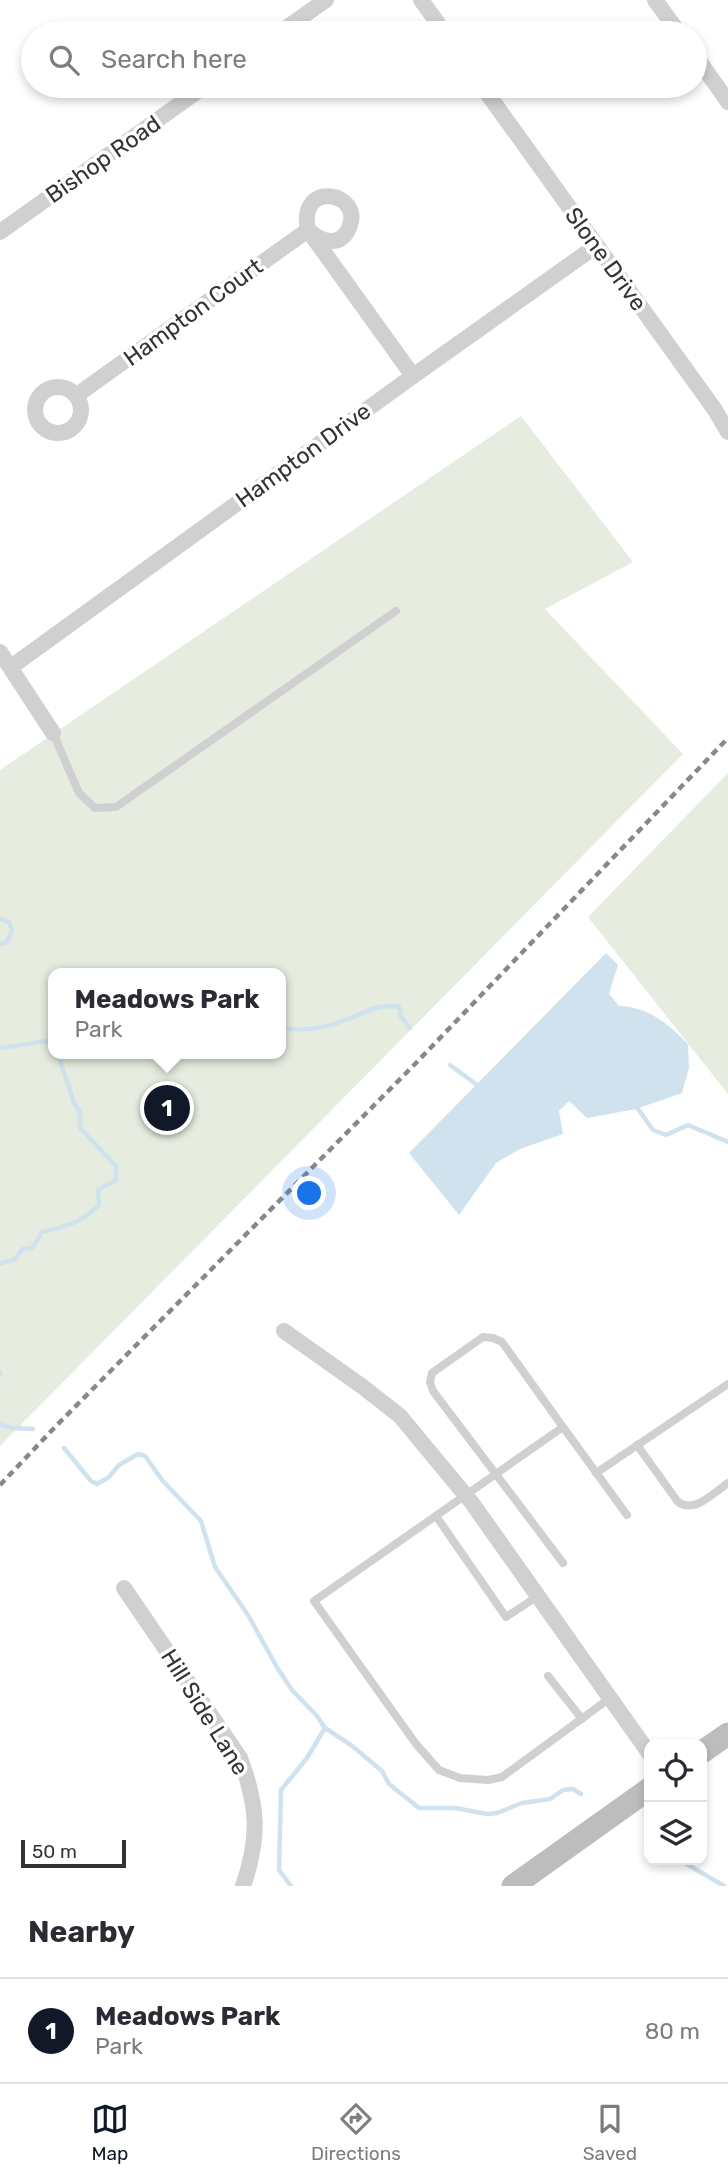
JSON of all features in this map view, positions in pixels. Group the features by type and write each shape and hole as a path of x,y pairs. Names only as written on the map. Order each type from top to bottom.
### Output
{"main road":[{"path":"707,1749 728,1734"},
{"path":"513,1886 644,1793"}],"street":[{"path":"296,21 326,0"},
{"path":"421,0 436,21"},
{"path":"655,0 670,21"},
{"path":"707,72 728,102"},
{"name":"Bishop Road","path":"0,232 188,98"},
{"name":"Slone Drive","path":"491,98 715,410 728,432"},
{"name":"Hampton Court","path":"77,395 308,230 413,376"},
{"name":"Hampton Drive","path":"11,667 596,246"},
{"path":"0,652 53,733"},
{"path":"284,1331 400,1416 466,1495 644,1746"},
{"name":"Hill Side Lane","path":"124,1588 240,1758 251,1788 255,1810 252,1852 243,1886"}],"lane":[{"path":"53,733 79,793 95,808 116,807 396,611"},
{"path":"563,1563 433,1391 430,1381 432,1373 483,1337 502,1342 627,1515"},
{"path":"596,1472 728,1383"},
{"path":"564,1427 314,1601 416,1744 439,1770 460,1778 488,1780 502,1777 610,1698"},
{"path":"637,1445 678,1502 686,1507 694,1506 728,1483"},
{"path":"436,1516 506,1617 538,1596"},
{"path":"548,1676 582,1719"}],"shaded area":[{"path":"521,416 633,562 545,609 683,754 0,1446 0,770"},
{"path":"728,773 728,1094 588,917"}],"water":[{"path":"606,953 618,965 609,994 619,1006 649,1013 665,1023 688,1044 689,1068 682,1093 636,1109 587,1118 569,1101 559,1111 563,1134 520,1149 496,1163 459,1215 409,1153"}],"waterway":[{"path":"0,919 9,922 12,930 7,942 0,944"},
{"path":"286,1028 326,1026 385,1006 399,1007 401,1017 410,1028"},
{"path":"0,1048 48,1041"},
{"path":"0,1263 14,1260 23,1249 32,1248 42,1232 66,1226 86,1216 99,1205 98,1190 116,1180 116,1166 80,1128 80,1112 74,1103 60,1059"},
{"path":"450,1065 480,1087"},
{"path":"636,1106 653,1130 666,1135 688,1125 728,1142"},
{"path":"0,1423 13,1428 33,1429"},
{"path":"64,1448 91,1481 97,1484 109,1477 119,1465 138,1454 145,1456 162,1480 201,1521 215,1567 248,1615 292,1690 325,1728 382,1771 389,1784 419,1808 455,1808 487,1814 522,1803 550,1799 563,1790 573,1789 581,1794"},
{"path":"291,1886 279,1870 281,1790 307,1758 325,1728"},
{"path":"688,1865 724,1886"}],"railway":[{"path":"0,1485 416,1063 728,738"}],"place":[{"name":"Meadows Park","path":"167,1108"}]}
